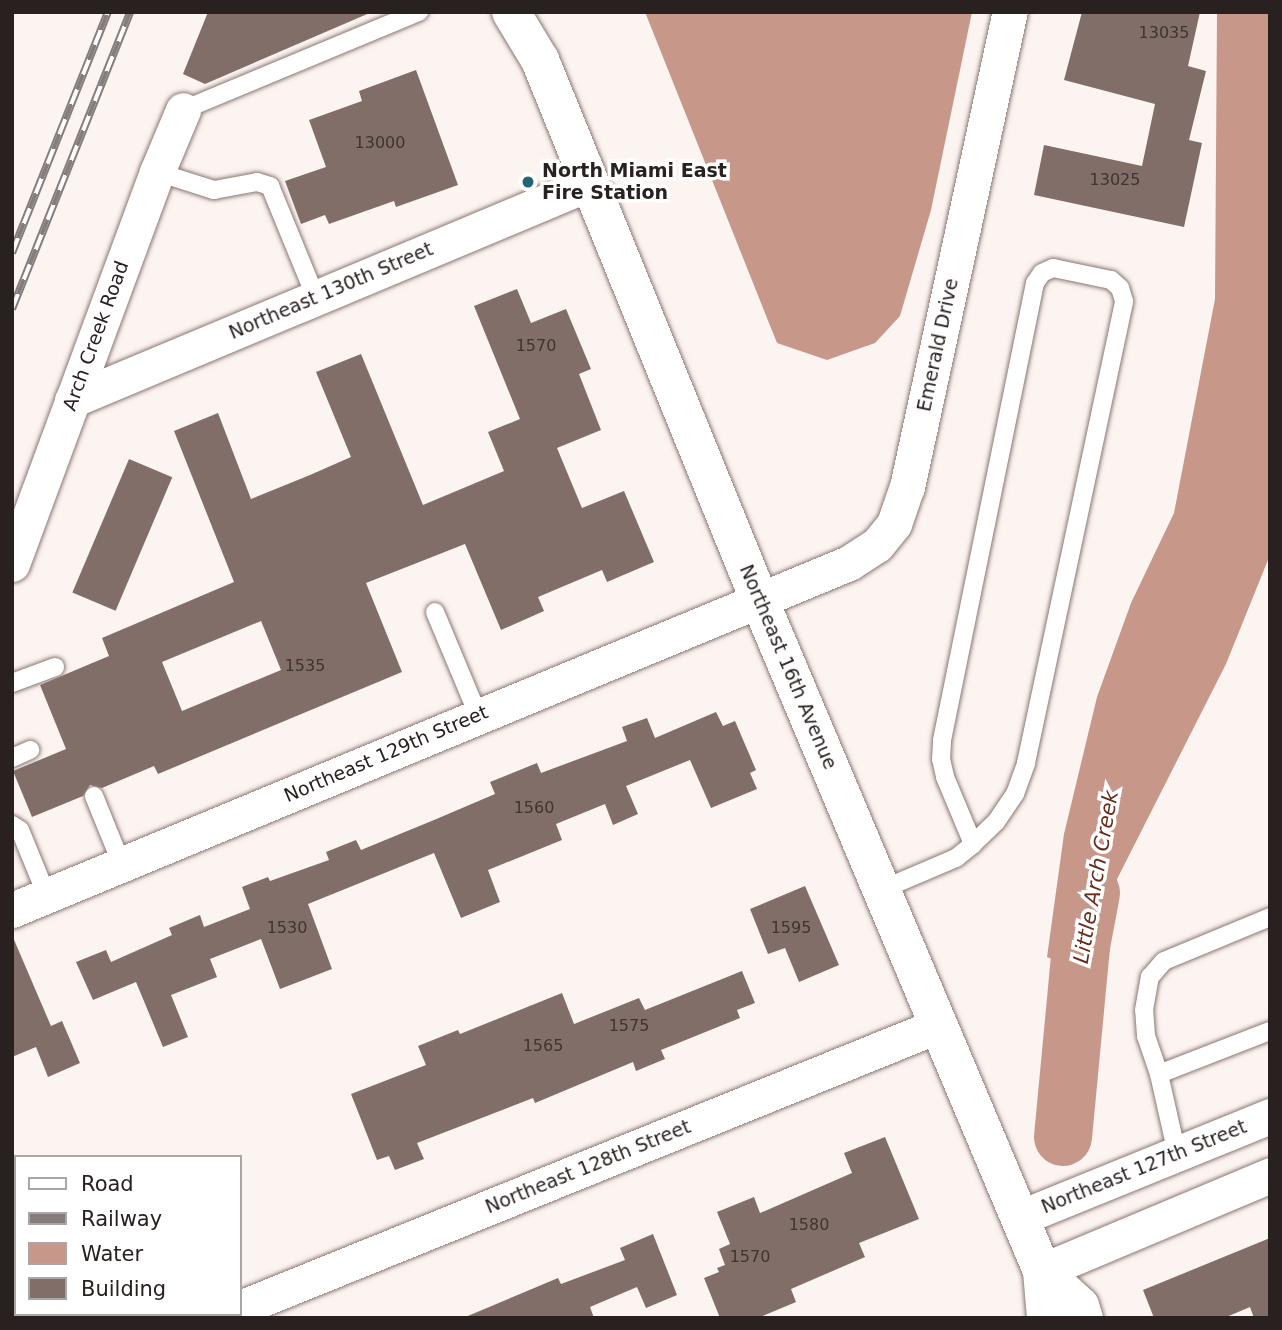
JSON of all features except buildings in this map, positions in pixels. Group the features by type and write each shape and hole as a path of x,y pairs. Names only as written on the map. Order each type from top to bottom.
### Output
{"street":[{"name":"Northeast 16th Avenue","path":"511,12 540,60 937,1026 1042,1271 1046,1318"},
{"name":"Northeast 16th Avenue","path":"531,12 540,60"},
{"name":"Emerald Drive","path":"760,598 849,563 877,545 894,524 907,487 1010,12"},
{"name":"Arch Creek Road","path":"12,564 157,172 183,110"},
{"name":"Northeast 130th Street","path":"72,400 590,183"},
{"name":"Northeast 129th Street","path":"12,910 760,598"},
{"name":"Northeast 128th Street","path":"242,1307 937,1026"},
{"name":"Northeast 127th Street","path":"1019,1218 1270,1116"},
{"path":"1042,1271 1270,1175"},
{"name":"Northeast 16th Avenue","path":"1042,1271 1080,1306 1084,1318"}],"lane":[{"path":"183,110 411,14"},
{"path":"157,172 214,190 257,182 270,186 316,298"},
{"path":"881,890 956,858 973,844 996,821 1015,794 1026,764 1124,301 1120,288 1111,280 1054,268 1042,273 1035,283 942,741 941,759 945,777 973,844"},
{"path":"435,612 478,715"},
{"path":"12,683 55,667"},
{"path":"12,758 30,750"},
{"path":"94,796 122,865"},
{"path":"12,825 20,830 47,896"},
{"path":"1177,1154 1145,1024 1150,977 1164,961 1270,917"},
{"path":"1159,1074 1270,1031"}],"water":[{"path":"645,12 972,12 931,210 900,316 875,343 827,360 777,343"},
{"path":"1217,12 1270,12 1270,555 1226,664 1112,889 1088,973 1047,957 1064,834 1097,697 1131,603 1174,513 1215,299"}],"waterway":[{"name":"Little Arch Creek","path":"1063,1137 1081,946 1091,893"}],"railway":[{"path":"12,253 108,12"},
{"path":"12,309 130,12"}],"place":[{"name":"North Miami East Fire Station","path":"528,182"}]}
